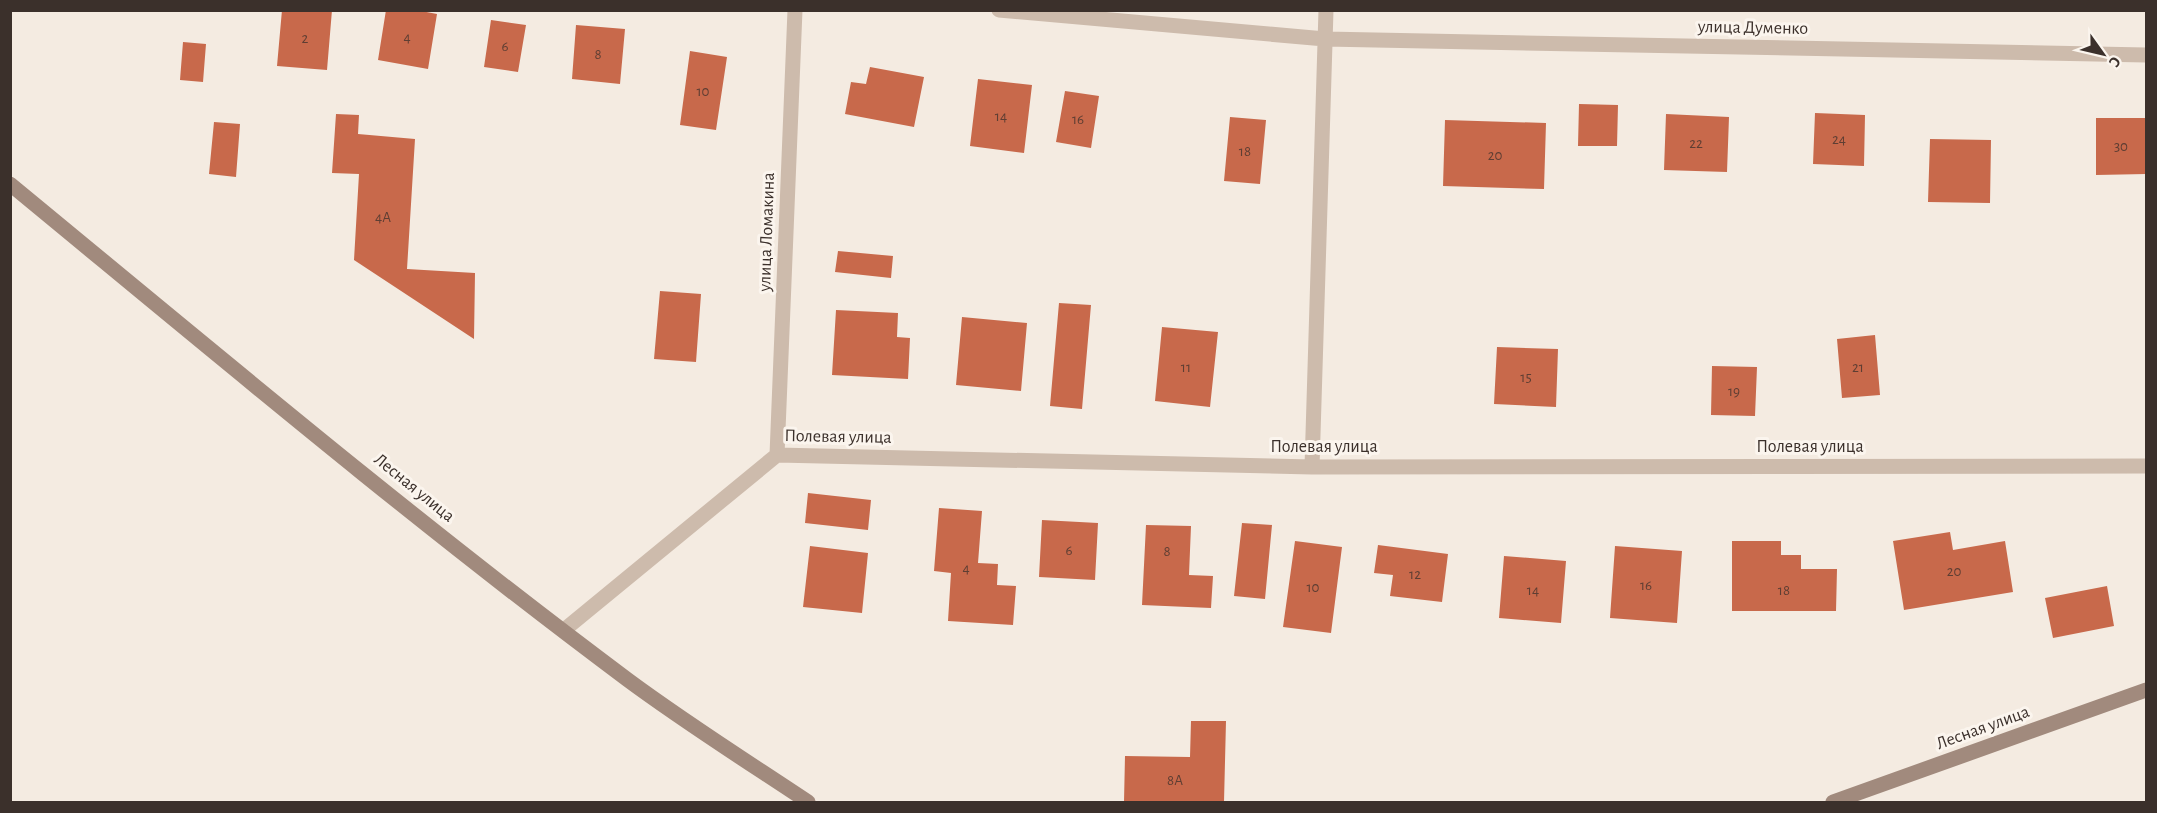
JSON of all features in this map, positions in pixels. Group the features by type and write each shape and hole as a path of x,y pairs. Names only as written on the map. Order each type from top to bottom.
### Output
{"street":[{"name":"улица Ломакина","path":"777,455 795,10"},
{"name":"улица Думенко","path":"999,10 1325,39 2146,55"},
{"path":"1312,467 1326,10"},
{"name":"Лесная улица","path":"10,184 452,544 629,681 808,802"},
{"name":"Полевая улица","path":"564,630 777,455 1312,467 2146,466"},
{"name":"Лесная улица","path":"1833,802 2146,690"}],"building":[{"path":"282,10 332,10 327,70 277,66"},
{"path":"386,10 416,10 437,14 428,69 378,60"},
{"path":"491,20 526,25 518,72 484,67"},
{"path":"576,25 625,29 620,84 572,79"},
{"path":"183,42 206,44 203,82 180,80"},
{"path":"690,51 727,57 716,130 680,125"},
{"path":"870,67 924,77 914,127 845,114 851,82 866,84"},
{"path":"978,79 1032,85 1024,153 970,146"},
{"path":"1065,91 1099,96 1091,148 1056,142"},
{"path":"1579,104 1618,105 1617,146 1578,146"},
{"path":"1815,113 1865,115 1864,166 1813,164"},
{"path":"336,114 359,115 358,134 415,139 407,269 475,273 474,339 354,260 359,174 332,173"},
{"path":"1666,114 1729,117 1727,172 1664,170"},
{"path":"1230,117 1266,120 1260,184 1224,181"},
{"path":"2096,118 2146,118 2146,174 2096,175"},
{"path":"1445,120 1546,123 1544,189 1443,186"},
{"path":"214,122 240,124 236,177 209,174"},
{"path":"1930,139 1991,140 1990,203 1928,202"},
{"path":"838,251 893,256 891,278 835,272"},
{"path":"660,291 701,294 696,362 654,359"},
{"path":"1059,303 1091,305 1082,409 1050,406"},
{"path":"836,310 898,313 897,337 910,338 908,379 832,375"},
{"path":"962,317 1027,323 1021,391 956,385"},
{"path":"1162,327 1218,332 1210,407 1155,401"},
{"path":"1875,335 1880,395 1842,398 1837,339"},
{"path":"1497,347 1558,349 1556,407 1494,404"},
{"path":"1712,366 1757,367 1755,416 1711,415"},
{"path":"808,493 871,500 868,530 805,523"},
{"path":"939,508 982,511 978,563 998,564 997,585 1016,586 1013,625 948,621 951,573 934,571"},
{"path":"1042,520 1098,523 1095,580 1039,577"},
{"path":"1242,523 1272,525 1265,599 1234,596"},
{"path":"1146,525 1191,526 1189,575 1213,576 1211,608 1142,605"},
{"path":"1950,532 1953,550 2005,541 2013,592 1904,610 1893,541"},
{"path":"1295,541 1342,547 1331,633 1283,627"},
{"path":"1732,541 1781,541 1781,555 1801,555 1801,569 1837,569 1836,611 1732,611"},
{"path":"1378,545 1448,554 1442,602 1390,596 1393,575 1374,573"},
{"path":"810,546 868,553 862,613 803,607"},
{"path":"1615,546 1682,551 1677,623 1610,618"},
{"path":"1504,556 1566,561 1561,623 1499,618"},
{"path":"2107,586 2114,626 2053,638 2045,598"},
{"path":"1191,721 1226,721 1224,802 1124,802 1125,756 1190,757"}]}
